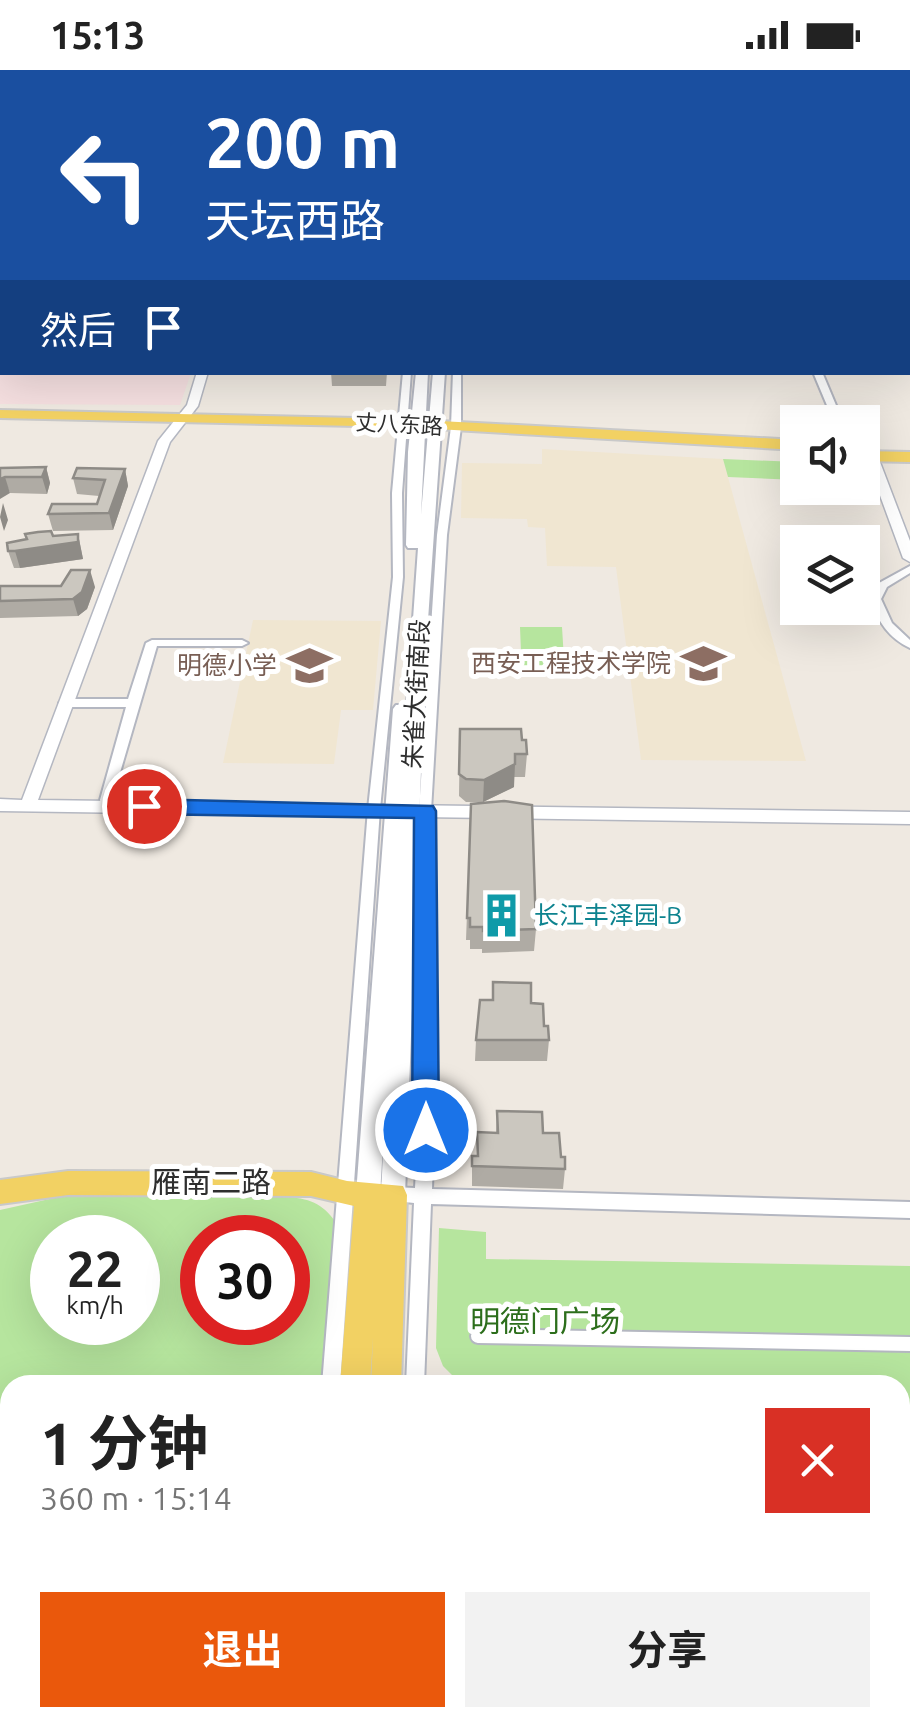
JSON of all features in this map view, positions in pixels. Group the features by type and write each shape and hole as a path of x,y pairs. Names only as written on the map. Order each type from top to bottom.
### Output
{"main road":[{"name":"朱雀大街南段","path":"383,1194 422,375"},
{"name":"朱雀大街南段","path":"418,430 438,375"},
{"name":"丈八东路","path":"0,414 418,430 780,452"},
{"name":"丈八东路","path":"0,423 180,420"},
{"name":"丈八东路","path":"455,432 780,444"},
{"path":"880,451 910,449"},
{"path":"880,454 910,457"},
{"name":"雁南二路","path":"0,1192 68,1182 312,1184 383,1194"},
{"path":"356,1375 383,1194"},
{"path":"383,1194 386,1375"}],"street":[{"path":"28,805 164,441 192,406 202,375"},
{"path":"408,375 418,430 398,578 401,810 383,1194 413,1375"},
{"path":"334,1375 383,1194 401,810 442,535 455,432 457,375"},
{"path":"818,375 832,405"},
{"path":"880,485 909,552"},
{"path":"910,569 883,585 876,598 886,624 910,645"},
{"path":"106,800 152,643 242,643"},
{"path":"65,703 133,703"},
{"path":"0,805 910,818"},
{"path":"383,1194 910,1210"},
{"path":"478,1336 910,1344"}],"shaded area":[{"path":"0,375 190,375 180,405 0,404"},
{"name":"西安工程技术学院","path":"542,449 723,459 806,761 641,760 616,567 547,566 545,528 528,527 527,519 461,518 462,463 542,464"},
{"name":"明德小学","path":"253,620 381,621 373,710 341,710 334,764 223,763"}],"green space":[{"path":"723,459 780,461 780,479 728,477"},
{"path":"520,627 562,627 565,676 522,676"},
{"path":"94,1194 288,1197 311,1201 328,1212 338,1225 328,1375 0,1375 0,1210 63,1196"},
{"name":"明德门广场","path":"439,1228 486,1232 486,1259 910,1266 910,1375 452,1375 443,1366 436,1348"}],"building":[{"path":"46,467 42,477 0,479 0,468"},
{"path":"77,468 125,469 109,513 48,514 52,504 97,504 105,480 73,478"},
{"path":"51,531 53,536 78,534 78,542 8,551 7,543 27,539 25,534"},
{"path":"71,570 90,570 82,592 73,599 0,601 0,586 61,586"},
{"path":"460,729 521,729 527,754 515,754 515,764 484,780 466,779 459,774"},
{"path":"504,801 532,805 536,929 483,931 483,927 470,927 467,918 471,804"},
{"path":"493,982 531,983 531,1003 543,1004 549,1040 476,1040 480,1000 493,1000"},
{"path":"497,1111 542,1112 543,1133 559,1133 565,1169 472,1166 472,1156 478,1156 477,1132 498,1133"}],"place":[{"name":"西安工程技术学院","path":"704,663"},
{"name":"明德小学","path":"310,665"},
{"name":"长江丰泽园-B","path":"501,915"}],"route":[{"path":"144,806 425,811 426,1130"}]}
